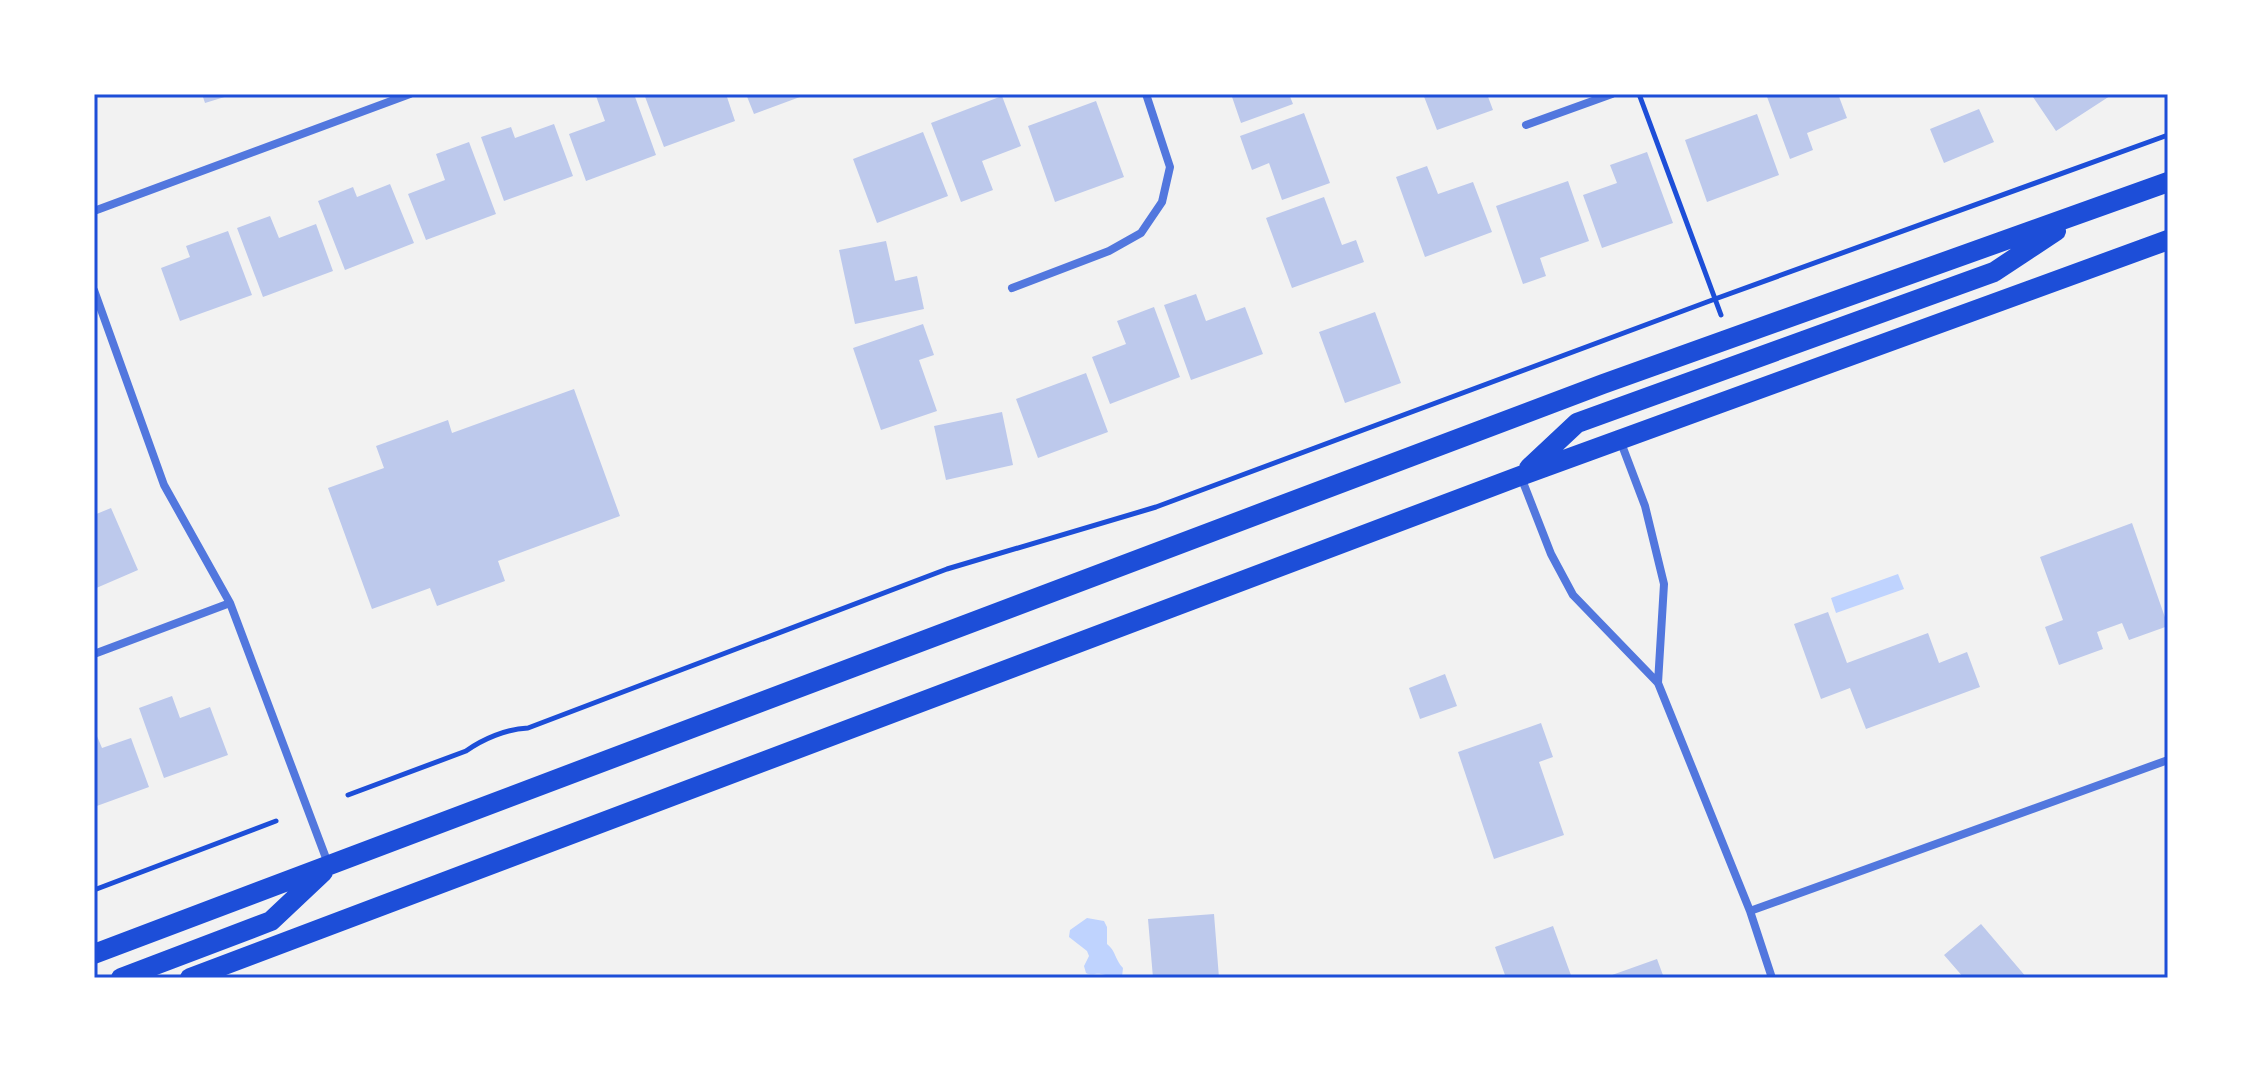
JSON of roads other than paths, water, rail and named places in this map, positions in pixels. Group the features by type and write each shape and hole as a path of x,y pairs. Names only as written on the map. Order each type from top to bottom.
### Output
{"main road":[{"path":"94,954 1730,338 2168,182"},
{"path":"1520,476 1577,423 1994,272 2083,213"},
{"path":"190,978 1520,476 2168,240"},
{"path":"121,978 271,921 329,866"}],"street":[{"path":"94,211 410,94"},
{"path":"1012,288 1109,251 1141,233 1162,202 1170,167 1146,94"},
{"path":"1526,125 1592,97 1612,94"},
{"path":"94,290 164,485 230,603 329,866"},
{"path":"1620,440 1645,506 1664,584 1658,683"},
{"path":"1520,476 1551,554 1573,595 1658,683 1750,911 1772,978"},
{"path":"94,654 230,603"},
{"path":"1750,911 2168,760"}],"water":[{"path":"1898,574 1904,589 1836,613 1831,598"},
{"path":"1087,918 1104,921 1107,944 1123,968 1122,977 1086,973 1087,951 1069,937 1070,930"}]}
